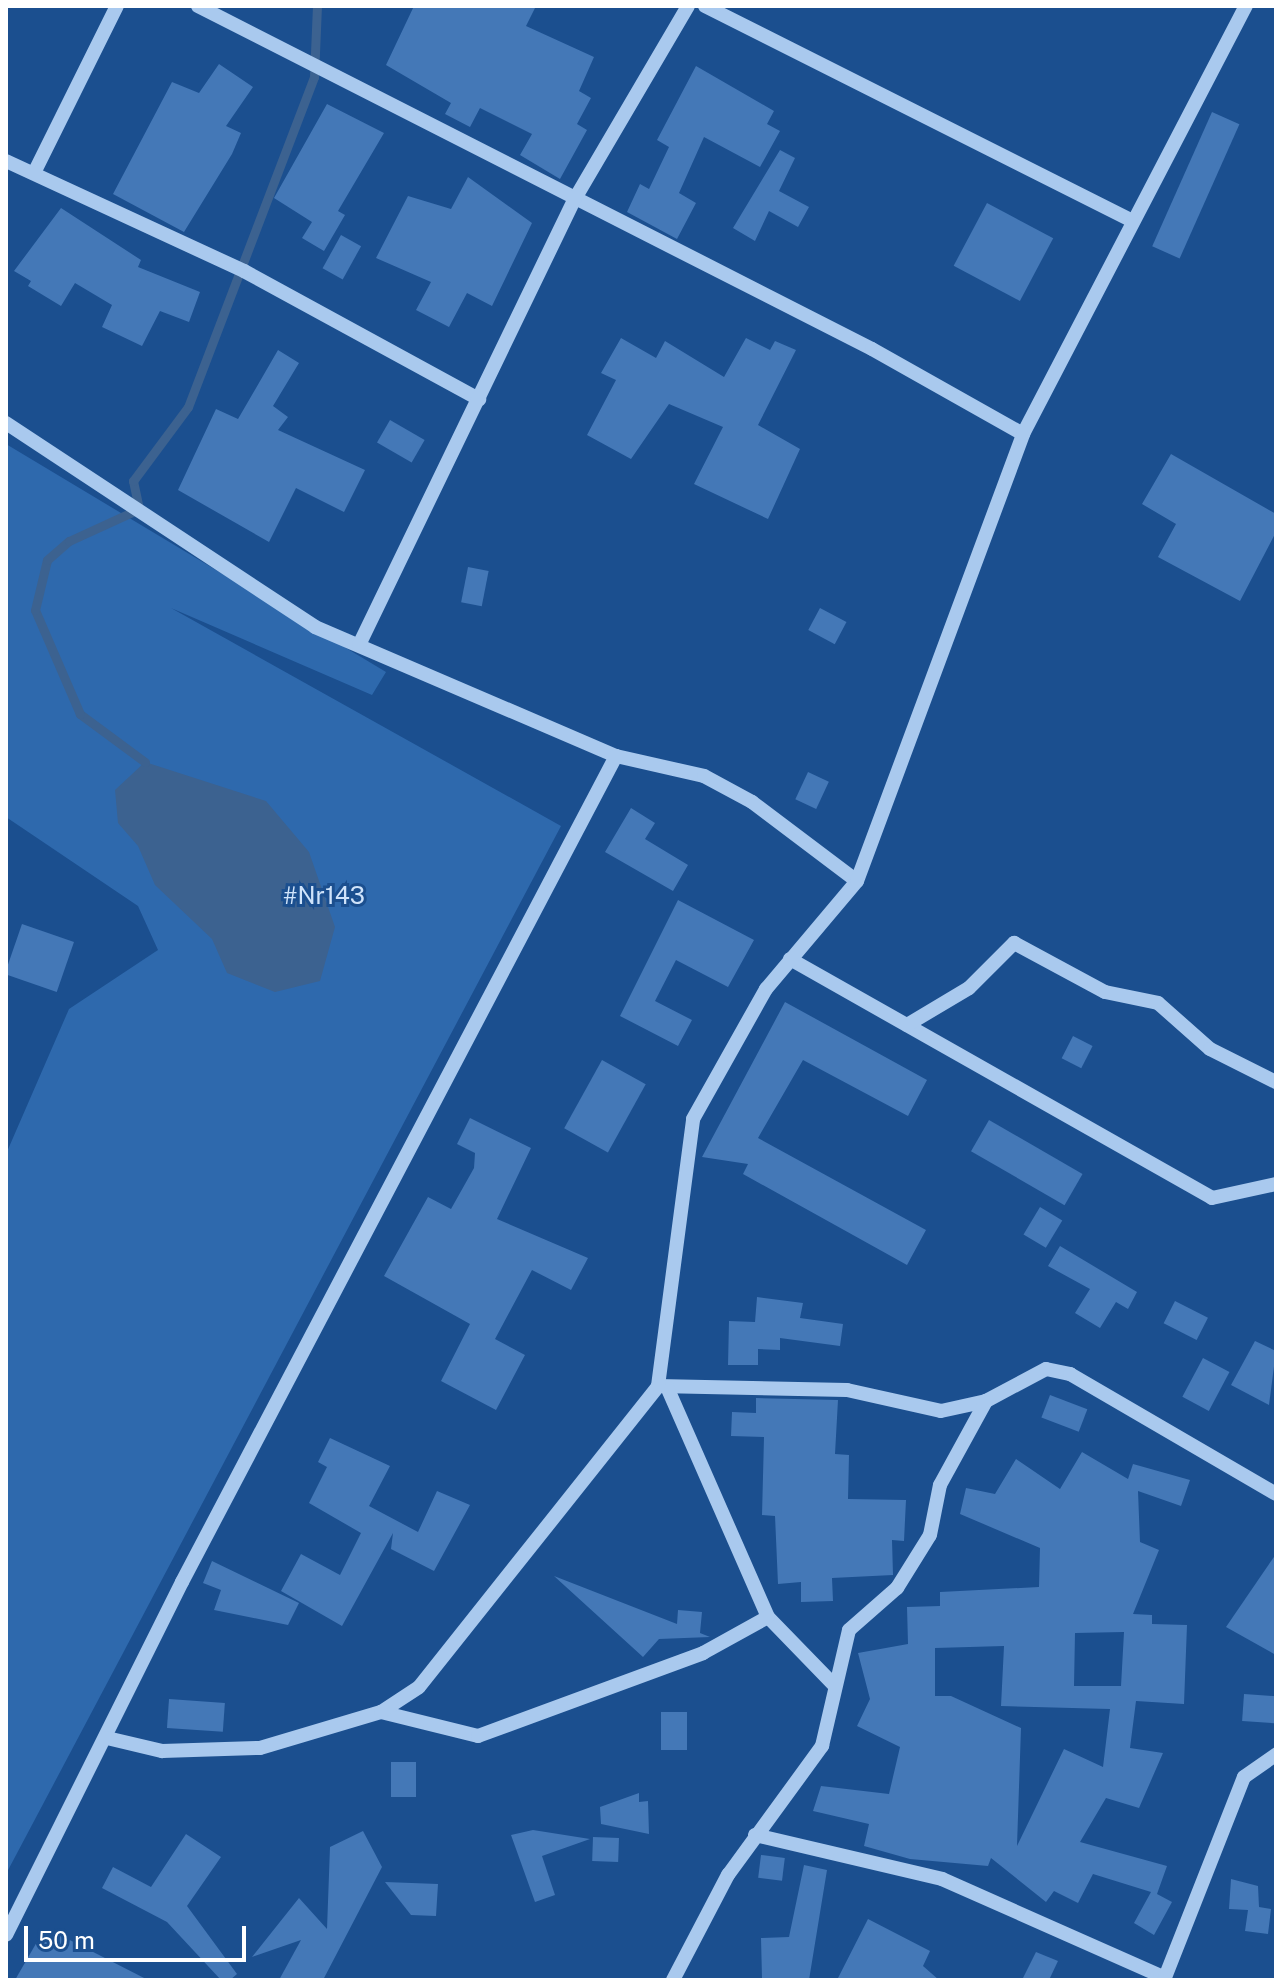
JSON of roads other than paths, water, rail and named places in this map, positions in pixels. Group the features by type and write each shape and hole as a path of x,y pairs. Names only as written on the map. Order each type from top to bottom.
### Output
{"street":[{"path":"34,173 117,6"},
{"path":"198,6 573,202 872,349 1023,434"},
{"path":"359,645 573,202 688,6"},
{"path":"705,6 1131,220"},
{"path":"834,1685 768,1617 663,1386 693,1119 790,959 857,881 1023,434 1131,220 1246,6"},
{"path":"6,161 244,271 479,399"},
{"path":"6,423 315,627 616,756 704,776 752,802 857,881"},
{"path":"6,1935 107,1738 182,1582 616,756"},
{"path":"907,1025 969,988 1014,943 1105,992 1158,1003 1210,1049 1276,1082"},
{"path":"790,959 1212,1198 1276,1184"},
{"path":"663,1386 847,1390 941,1411 986,1401 1046,1369 1070,1374 1276,1494"},
{"path":"107,1738 162,1751 260,1748 381,1712 419,1687 663,1386"},
{"path":"673,1980 755,1835 822,1746 849,1630 897,1588 930,1535 940,1485 986,1401"},
{"path":"381,1712 478,1736 703,1653 768,1617"},
{"path":"755,1835 942,1879 1164,1979 1244,1777 1276,1755"}],"waterway":[{"path":"145,762 80,714 35,610 47,560 69,541 139,509 133,481 188,407 314,77 317,6"}],"park label":[{"name":"#Nr143","path":"324,896"}]}
